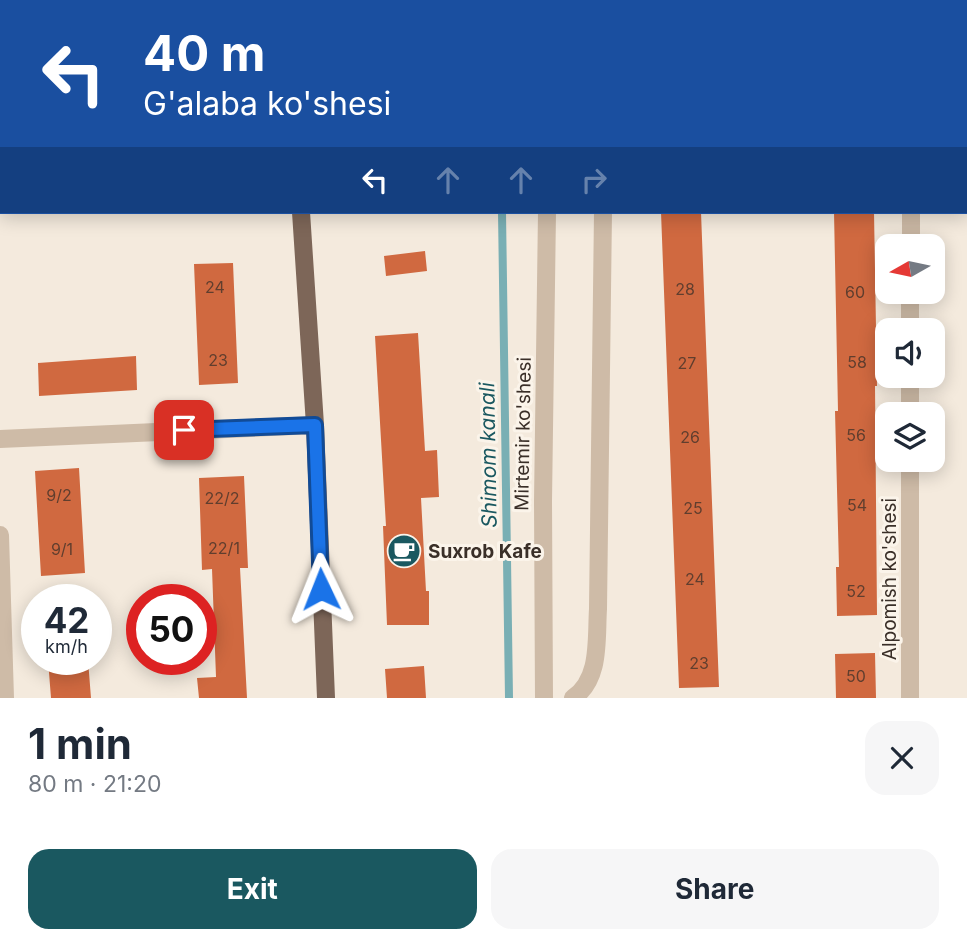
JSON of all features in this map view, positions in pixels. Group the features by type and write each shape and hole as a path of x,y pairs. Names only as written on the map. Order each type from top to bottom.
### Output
{"main road":[{"path":"301,214 315,425 326,698"}],"street":[{"name":"Mirtemir ko'shesi","path":"544,698 543,501 547,214"},
{"path":"573,698 583,691 594,667 598,610 603,214"},
{"path":"911,214 911,234"},
{"path":"0,439 315,425"},
{"name":"Alpomish ko'shesi","path":"910,472 910,698"},
{"path":"0,535 5,698"}],"building":[{"path":"661,214 701,214 719,687 679,688"},
{"path":"834,214 874,214 877,615 837,616 836,567 839,567 835,411 838,411"},
{"path":"425,251 427,271 386,276 384,256"},
{"path":"233,263 238,383 199,385 194,264"},
{"path":"418,333 425,451 437,450 439,497 421,498 426,591 429,591 429,625 387,625 383,526 386,526 375,336"},
{"path":"136,356 137,390 39,396 38,363"},
{"path":"79,468 85,573 41,576 35,471"},
{"path":"244,476 248,568 240,568 247,698 199,698 197,678 217,675 217,584 213,584 212,569 202,570 199,478"},
{"path":"875,653 876,698 836,698 835,654"},
{"path":"424,666 426,698 387,698 385,669"},
{"path":"49,675 89,675 91,698 51,698"}],"waterway":[{"name":"Shimom kanali","path":"502,214 509,698"}],"place":[{"name":"Suxrob Kafe","path":"404,551"}],"route":[{"path":"184,430 315,425 321,589"}]}
